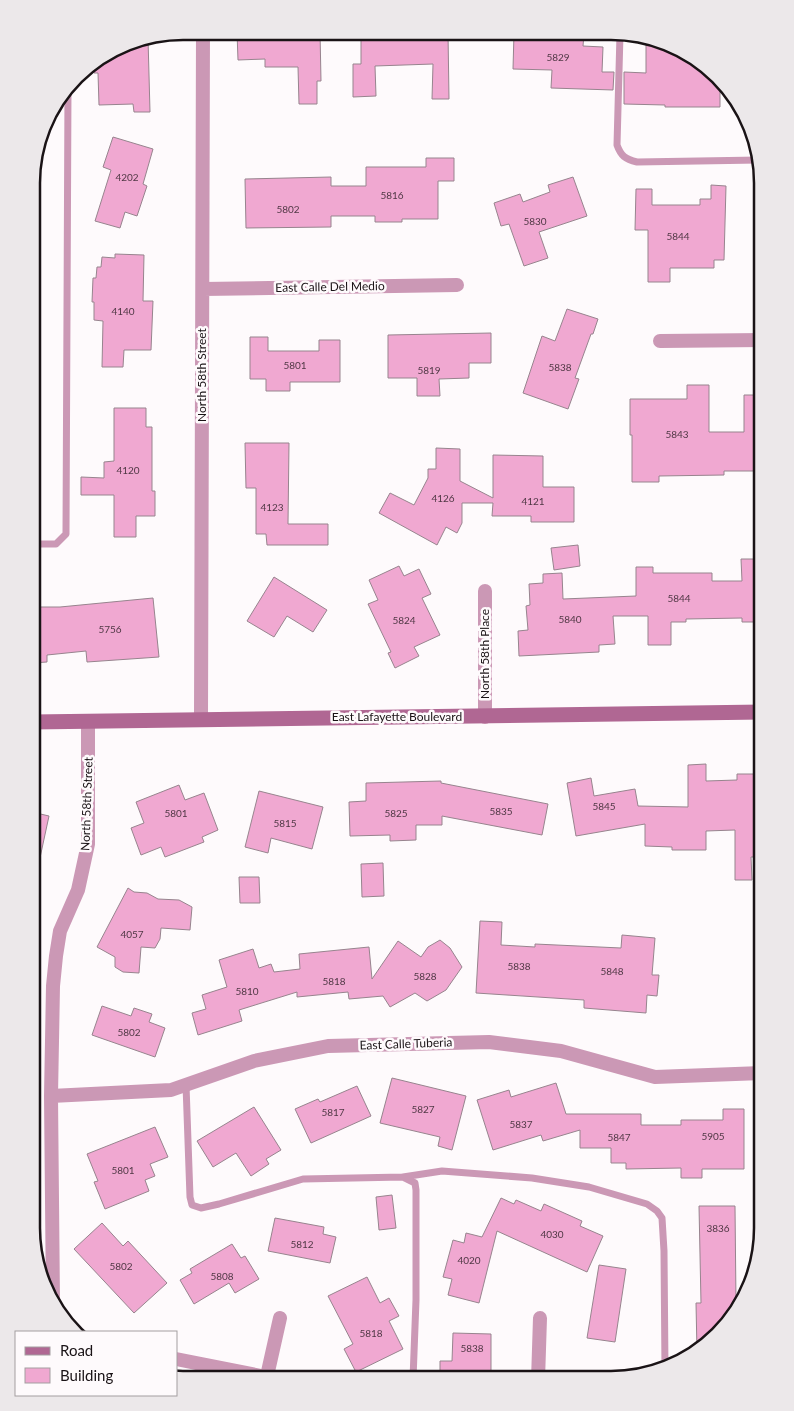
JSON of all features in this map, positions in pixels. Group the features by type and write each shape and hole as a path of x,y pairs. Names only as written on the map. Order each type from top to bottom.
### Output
{"street":[{"name":"North 58th Street","path":"201,719 203,40"},
{"name":"East Calle Del Medio","path":"203,289 457,285"},
{"path":"660,341 754,340"},
{"name":"North 58th Place","path":"485,591 485,716"},
{"name":"East Lafayette Boulevard","path":"40,722 754,712"},
{"name":"North 58th Street","path":"53,1286 51,1096 53,986 60,931 78,890 88,844 88,721"},
{"name":"East Calle Tuberia","path":"51,1096 171,1090 254,1061 328,1046 489,1042 561,1050 655,1077 754,1073"},
{"path":"273,1371 280,1318"},
{"path":"538,1371 540,1318"},
{"path":"178,1359 240,1371"}],"lane":[{"path":"620,40 617,145 620,154 626,159 637,162 752,160"},
{"path":"40,544 56,544 66,534 68,98"},
{"path":"186,1085 190,1197 192,1205 201,1208 302,1179 402,1177 442,1171 532,1178 589,1188 647,1204 657,1210 662,1218 665,1360"},
{"path":"402,1177 415,1183 416,1190 416,1300 413,1371"}],"building":[{"path":"237,40 320,40 321,81 317,81 317,104 299,104 298,67 265,67 265,59 238,60"},
{"path":"361,40 448,40 449,99 432,99 433,64 375,66 376,96 353,97 353,64 361,64"},
{"path":"514,40 584,40 583,46 603,47 602,72 614,72 613,90 551,88 552,70 513,69"},
{"path":"148,45 150,112 134,112 133,104 99,105 98,73 94,73 111,59"},
{"path":"646,45 674,55 691,64 705,75 720,90 720,107 665,107 665,105 624,104 624,72 646,73"},
{"path":"113,137 153,149 143,184 147,186 137,216 125,212 120,228 95,221 111,170 103,167"},
{"path":"426,158 454,158 454,181 438,181 438,219 402,219 402,222 375,222 375,216 331,216 331,227 246,228 245,179 331,177 331,186 366,186 366,167 426,167"},
{"path":"573,177 587,216 539,232 548,258 524,266 509,224 501,226 494,203 520,194 523,202 550,192 548,185"},
{"path":"711,185 726,186 724,260 714,260 714,268 670,268 670,282 648,282 648,230 635,230 636,189 652,189 652,205 700,205 700,199 711,199"},
{"path":"115,254 144,255 143,301 153,301 151,350 124,350 123,367 102,367 103,321 94,320 94,302 92,302 93,278 96,278 97,267 101,267 102,257 115,258"},
{"path":"567,309 598,319 575,378 579,379 568,409 523,393 542,336 555,341"},
{"path":"491,333 491,363 469,363 469,378 439,379 440,396 417,396 417,378 388,378 388,335"},
{"path":"250,337 268,337 268,351 319,351 319,340 340,340 340,382 290,382 290,391 266,391 266,379 250,379"},
{"path":"687,385 709,385 709,432 744,432 744,395 754,395 754,471 724,471 724,475 659,476 659,482 632,482 630,399 687,399"},
{"path":"114,408 146,408 146,427 152,427 152,491 155,491 155,516 136,516 136,537 114,537 114,495 81,495 81,477 104,478 104,462 114,461"},
{"path":"245,443 289,443 288,524 328,524 328,545 267,545 266,534 256,534 256,488 246,488"},
{"path":"436,448 460,449 460,481 493,498 493,455 543,456 543,487 574,487 574,522 531,522 531,516 492,516 493,503 462,503 462,523 457,533 446,527 437,545 379,513 390,493 414,505 428,478 428,469 436,469"},
{"path":"578,545 580,566 554,570 551,548"},
{"path":"741,559 754,559 754,622 742,622 742,618 686,619 686,622 671,622 671,645 648,645 648,616 613,616 615,644 599,645 599,652 519,656 518,631 528,630 526,606 530,605 529,584 543,583 543,574 562,573 563,599 636,596 636,567 653,567 653,573 712,573 712,581 742,581"},
{"path":"399,566 404,576 419,569 431,594 422,598 440,635 414,647 419,656 395,668 388,653 391,652 368,604 378,600 369,580"},
{"path":"274,577 327,610 313,632 287,616 274,637 247,621"},
{"path":"153,598 159,657 87,662 86,651 47,655 47,662 40,662 40,607 60,607"},
{"path":"706,764 706,781 737,780 737,774 754,774 754,857 751,857 752,880 735,880 735,830 706,831 706,850 672,850 672,847 645,846 645,824 576,836 567,783 591,778 594,796 635,789 638,806 688,807 688,765"},
{"path":"441,781 441,783 548,804 542,835 442,816 442,825 416,825 416,840 390,841 390,835 350,836 349,802 366,801 366,783"},
{"path":"179,785 185,800 204,793 218,830 202,837 204,842 165,857 161,847 141,855 131,828 144,823 136,802"},
{"path":"259,791 323,807 312,849 271,838 268,853 245,847"},
{"path":"40,814 49,816 40,858"},
{"path":"383,863 384,896 362,897 361,864"},
{"path":"239,877 259,877 260,903 240,903"},
{"path":"128,888 134,892 147,893 158,899 179,900 192,907 190,930 161,928 160,939 155,948 141,947 139,973 123,972 115,967 115,957 97,947"},
{"path":"480,921 502,922 501,945 535,947 535,944 621,948 622,935 655,938 652,975 659,975 657,996 647,995 646,1013 584,1008 584,1000 476,993"},
{"path":"440,940 450,948 462,967 446,990 427,1001 415,993 390,1007 383,996 349,999 348,992 297,997 297,992 239,1010 242,1021 198,1035 192,1013 206,1009 202,995 227,987 219,960 253,949 259,968 271,964 274,972 300,969 299,954 369,947 372,979 398,941 421,957 428,947"},
{"path":"102,1006 131,1016 134,1008 152,1014 149,1022 165,1028 155,1057 92,1035"},
{"path":"392,1078 466,1096 452,1150 438,1146 440,1137 380,1123"},
{"path":"556,1083 566,1114 641,1114 641,1125 681,1125 681,1120 723,1120 723,1109 744,1109 744,1169 702,1169 702,1178 681,1178 681,1168 626,1169 626,1163 611,1163 611,1148 580,1148 580,1130 543,1141 541,1135 493,1150 477,1100 509,1090 511,1097"},
{"path":"357,1086 371,1116 311,1143 295,1109 318,1099 320,1102"},
{"path":"254,1107 281,1150 266,1159 269,1164 251,1176 236,1153 213,1167 197,1141"},
{"path":"155,1127 168,1157 150,1164 155,1176 145,1180 149,1191 105,1209 94,1182 98,1181 87,1154"},
{"path":"392,1195 396,1228 379,1230 376,1197"},
{"path":"501,1198 514,1204 516,1200 541,1211 544,1204 582,1221 580,1226 603,1236 587,1272 497,1231 479,1303 448,1295 452,1279 443,1277 453,1240 464,1243 466,1233 482,1237"},
{"path":"699,1206 735,1206 736,1298 712,1329 697,1342 696,1303 701,1303"},
{"path":"275,1218 324,1227 323,1234 336,1237 330,1263 268,1251"},
{"path":"102,1223 123,1246 128,1241 167,1283 134,1313 74,1249"},
{"path":"232,1244 241,1258 245,1256 259,1279 235,1293 229,1283 194,1304 180,1280 192,1273 190,1269"},
{"path":"599,1265 626,1269 615,1342 587,1338"},
{"path":"367,1277 380,1303 389,1298 399,1316 389,1321 403,1349 355,1371 344,1349 353,1344 328,1296"},
{"path":"453,1333 491,1334 491,1371 440,1371 440,1361 452,1361"}]}
